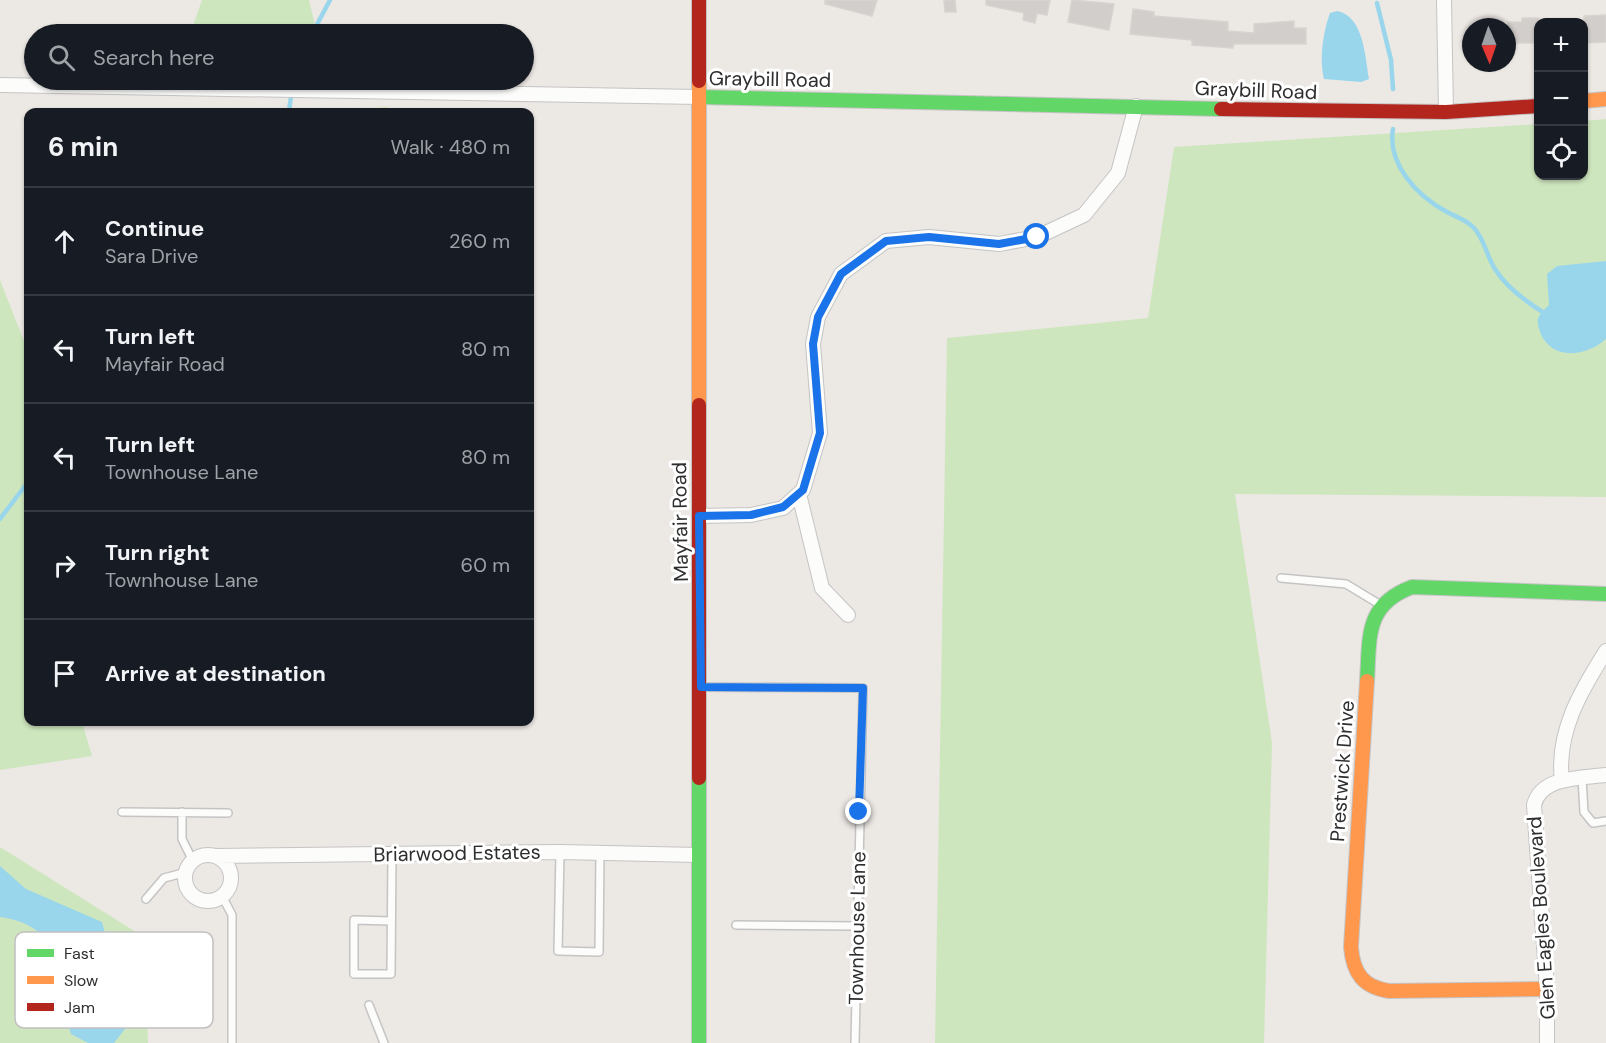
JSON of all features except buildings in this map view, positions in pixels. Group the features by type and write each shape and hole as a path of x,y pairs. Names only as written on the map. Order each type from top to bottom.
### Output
{"street":[{"name":"Mayfair Road","path":"699,0 701,687 698,855 699,1043"},
{"path":"1444,0 1446,112"},
{"name":"Graybill Road","path":"0,85 24,86"},
{"name":"Graybill Road","path":"209,90 700,97 1334,112 1446,112 1534,106"},
{"path":"1588,101 1606,99"},
{"path":"699,516 751,515 783,507 803,490 820,433 813,344 818,317 841,274 886,241 929,237 999,244 1037,237 1084,215 1118,173 1136,106"},
{"path":"799,494 822,588 848,615"},
{"path":"1381,606 1397,592 1428,586 1606,594"},
{"name":"Prestwick Drive","path":"1381,606 1372,622 1371,633 1351,947 1356,974 1364,984 1389,990 1547,989"},
{"path":"1562,782 1561,745 1566,724 1606,651"},
{"name":"Glen Eagles Boulevard","path":"1547,1043 1547,989 1534,805 1539,793 1547,787 1562,782 1606,775"},
{"name":"Briarwood Estates","path":"215,856 560,852 698,855"},
{"path":"202,856 215,856 226,864 231,876 228,890 222,896 207,901 195,897 187,887 190,866 202,856"}],"lane":[{"path":"1281,578 1346,584 1381,606"},
{"name":"Townhouse Lane","path":"701,687 863,688 859,812 860,905 857,926 855,1043"},
{"path":"1582,778 1584,812 1593,823 1606,821"},
{"path":"122,812 228,813"},
{"path":"146,899 164,878 190,866 182,839 182,812"},
{"path":"560,852 558,951 599,952 600,852"},
{"path":"391,921 354,920 354,974 391,974 392,853"},
{"path":"222,896 232,915 232,1043"},
{"path":"736,925 857,926"},
{"path":"369,1005 384,1043"}],"green space":[{"path":"202,0 309,0 315,24 194,24"},
{"path":"1606,119 1606,497 1235,494 1272,743 1264,1043 935,1043 947,338 1148,318 1174,147 1534,124 1534,180 1588,180 1588,121"},
{"path":"0,280 24,341 24,726 83,726 92,756 0,770"},
{"path":"0,847 136,932 15,932 15,1028 147,1028 148,1043 0,1043"}],"water":[{"path":"1337,11 1346,14 1358,29 1369,79 1361,82 1324,79 1322,55 1325,29 1330,13"},
{"path":"1606,261 1606,339 1589,350 1579,352 1560,352 1552,348 1545,341 1538,323 1540,315 1549,305 1547,274 1557,266"},
{"path":"0,866 26,889 102,922 105,932 39,932 23,923 0,917"},
{"path":"69,1028 126,1028 114,1043 88,1043 71,1034"}],"waterway":[{"path":"317,24 330,0"},
{"path":"1377,3 1391,60 1393,89"},
{"path":"290,108 292,90"},
{"path":"1393,129 1392,142 1395,154 1406,178 1436,205 1471,225 1481,238 1492,264 1505,282 1546,314"},
{"path":"0,519 24,487"}],"traffic: fast":[{"path":"700,97 1221,109"},
{"path":"1367,681 1370,637 1377,613 1396,594 1412,587 1606,594"},
{"path":"699,778 699,1043"}],"traffic: slow":[{"path":"699,81 699,405"},
{"path":"1588,101 1606,99"},
{"path":"1367,681 1351,947 1357,971 1372,986 1389,991 1547,989"}],"traffic: jam":[{"path":"699,0 699,81"},
{"path":"1221,109 1446,112 1534,106"},
{"path":"699,405 699,778"}],"route":[{"path":"859,812 863,688 701,687 699,516 751,515 783,507 803,490 820,433 813,344 818,317 841,274 886,241 929,237 999,244 1037,237"}]}
